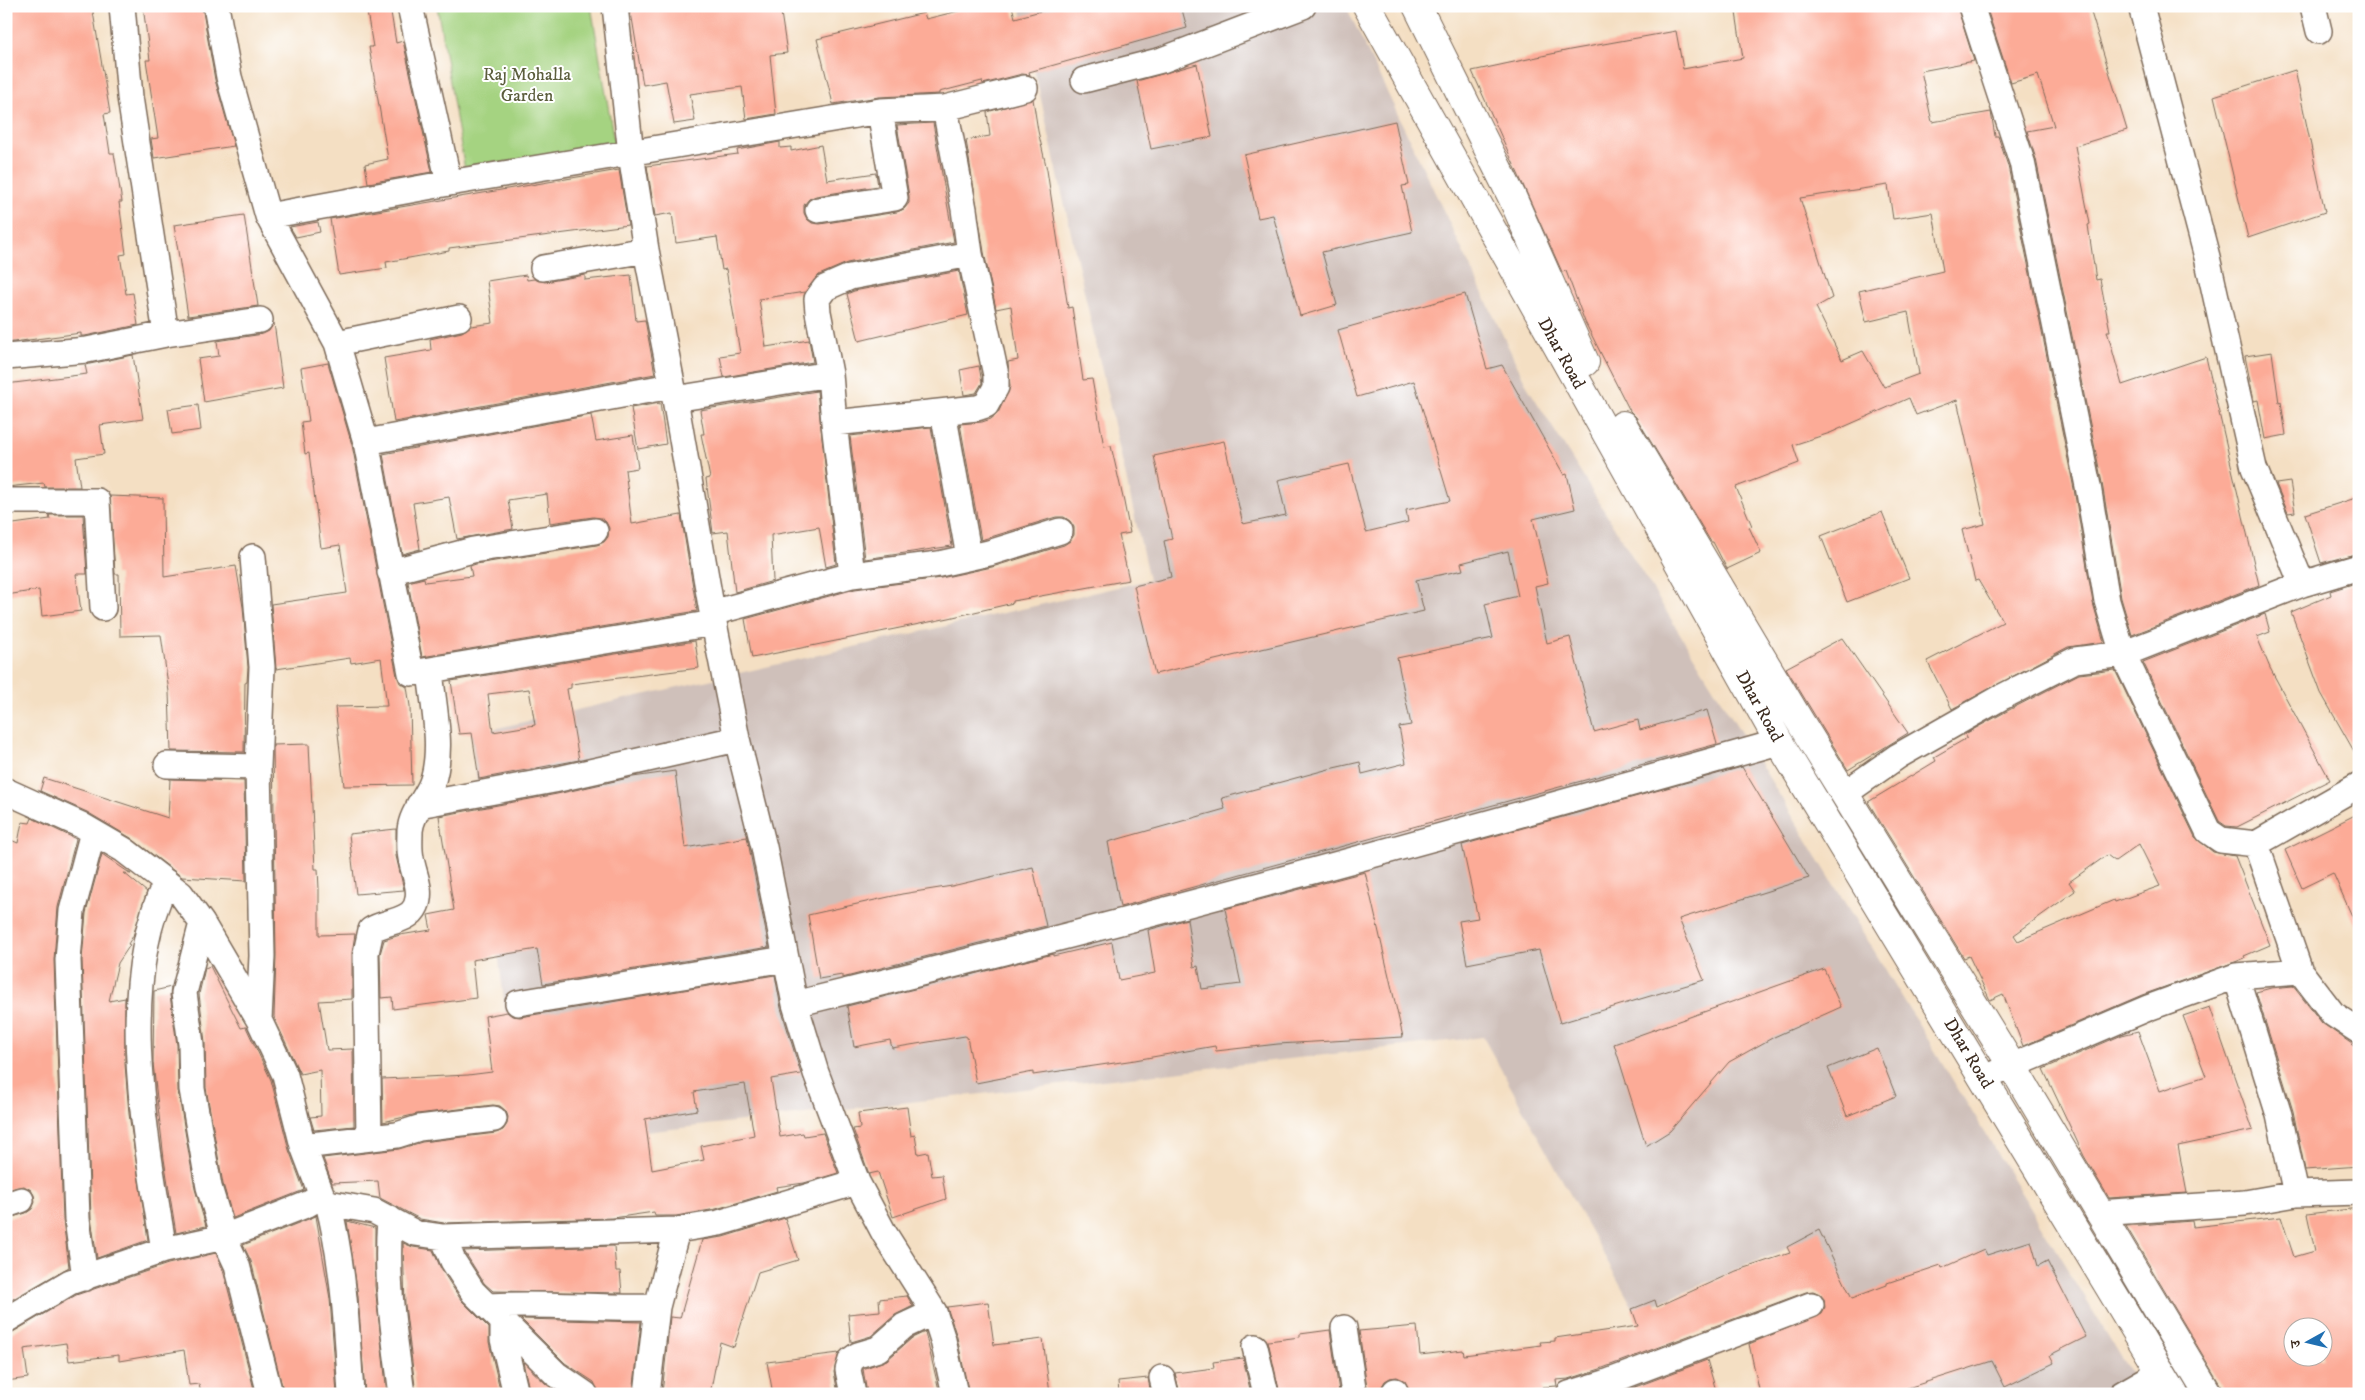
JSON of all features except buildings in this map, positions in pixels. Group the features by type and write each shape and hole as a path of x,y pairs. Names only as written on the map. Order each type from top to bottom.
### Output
{"main road":[{"name":"Dhar Road","path":"1367,6 1779,742 2168,1383"},
{"name":"Dhar Road","path":"1417,6 1512,196 1583,358 1844,794 2012,1066 2098,1213 2208,1394"}],"street":[{"path":"122,6 130,97 166,334"},
{"path":"216,6 229,77 268,216 336,343 366,442 411,673 713,618 852,575 940,564 1060,531"},
{"path":"410,6 449,183"},
{"path":"615,6 631,154 646,250 713,618 737,739 764,847 795,1004 816,1073 857,1182 884,1233 934,1312 943,1340 955,1394"},
{"path":"1084,80 1162,60 1303,6"},
{"path":"1971,6 2022,162 2088,486 2107,601 2123,654 2208,831 2221,840 2256,844 2359,785"},
{"path":"2141,6 2207,257 2254,468 2302,584"},
{"path":"2313,6 2319,31"},
{"path":"268,216 449,183 880,111 945,108 1025,88"},
{"path":"834,423 977,408 986,405 996,387 996,375 970,254 964,209 945,108"},
{"path":"818,210 895,198 880,111"},
{"path":"543,268 646,250"},
{"path":"852,575 830,374 817,299 825,288 850,277 970,254"},
{"path":"336,343 459,318"},
{"path":"6,357 88,350 166,334 260,320"},
{"path":"366,442 673,392 830,374"},
{"path":"943,412 969,557"},
{"path":"6,501 97,501 104,608"},
{"path":"390,572 473,550 595,531"},
{"path":"253,557 262,667 258,767 262,956 259,1020"},
{"path":"1844,794 1898,756 2002,697 2075,660 2123,654 2302,584 2359,567"},
{"path":"369,1137 367,940 371,930 379,925 408,916 416,906 419,891 410,857 410,828 419,805 432,785 438,749 430,670"},
{"path":"419,805 554,780 737,739"},
{"path":"795,1004 1192,904 1779,742"},
{"path":"167,765 258,767"},
{"path":"6,790 31,800 124,850 181,894 202,923 259,1020 285,1075 303,1146 334,1226 346,1320 351,1394"},
{"path":"85,1278 77,1219 68,960 72,912 93,832"},
{"path":"2256,844 2300,971 2333,1014 2359,1031"},
{"path":"164,1250 145,1126 139,1041 139,986 156,903 166,882"},
{"path":"202,923 184,993 191,1044 192,1089 209,1187 224,1238 237,1265 270,1394"},
{"path":"518,1003 785,959"},
{"path":"1984,1078 2148,1008 2236,976 2300,971"},
{"path":"2236,976 2278,1115 2296,1194"},
{"path":"303,1146 494,1119"},
{"path":"6,1320 70,1282 164,1250 224,1238 325,1199 374,1211 415,1233 443,1238 677,1230 720,1223 857,1182"},
{"path":"2098,1213 2245,1203 2296,1194 2359,1192"},
{"path":"390,1218 388,1249 391,1311 402,1394"},
{"path":"647,1394 657,1307 677,1230"},
{"path":"443,1238 453,1261 473,1292 556,1374 585,1394"},
{"path":"495,1315 526,1303 611,1308 657,1307"},
{"path":"1569,1394 1607,1388 1810,1304"},
{"path":"853,1394 848,1370 851,1360 858,1355 878,1349 904,1326 934,1312"},
{"path":"495,1315 503,1339 516,1394"},
{"path":"1344,1328 1354,1394"},
{"path":"1255,1347 1266,1394"},
{"path":"2122,1394 2168,1383"}],"shaded area":[{"path":"1020,6 1346,6 1527,386 1771,781 2133,1377 2102,1394 1864,1394 1813,1237 1636,1313 1483,1037 522,1146 471,734 1149,580"}],"green space":[{"name":"Raj Mohalla Garden","path":"437,6 591,6 615,147 466,176"}]}
